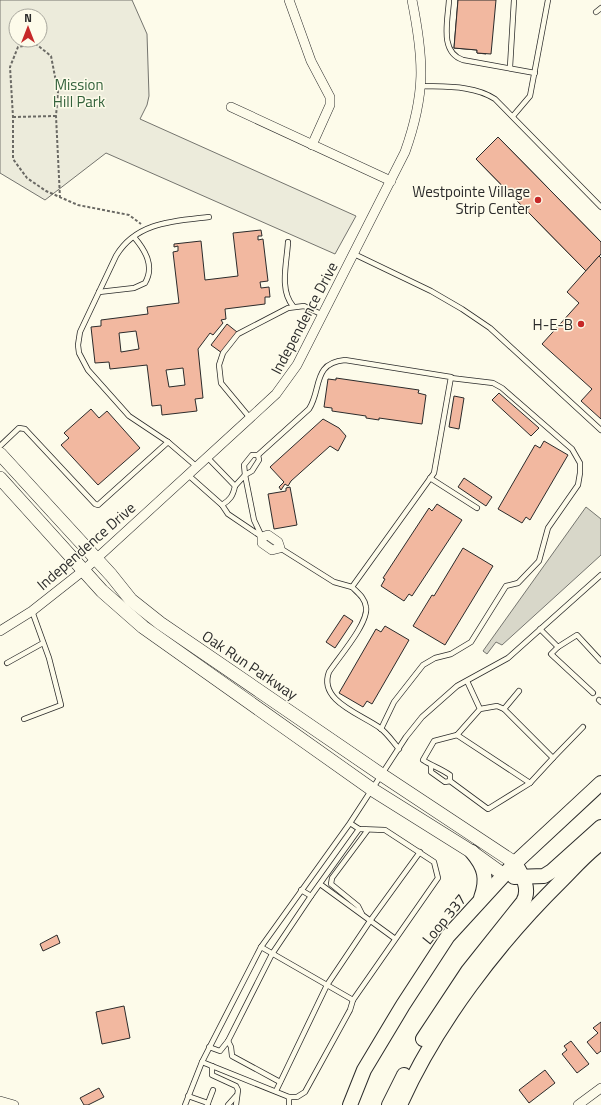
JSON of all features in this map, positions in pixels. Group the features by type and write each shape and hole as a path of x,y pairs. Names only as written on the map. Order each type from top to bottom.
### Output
{"main road":[{"name":"Loop 337","path":"350,1105 364,1070 403,1005 448,936 515,863 601,783"},
{"path":"504,875 523,878 544,876 552,871 601,827"},
{"path":"400,1105 412,1077 438,1031 497,952 544,898 601,843"},
{"path":"472,852 481,862 486,875 485,888 479,902"},
{"path":"389,1105 433,1022 468,971 527,895 523,878 515,863"}],"street":[{"path":"289,0 311,62 330,97 330,106 312,145"},
{"name":"Independence Drive","path":"0,631 32,611 84,570 276,394 291,374 391,181 410,137 418,110 421,86 420,36 412,0"},
{"path":"231,108 391,181"},
{"name":"Oak Run Parkway","path":"0,454 96,559 131,600 160,623 382,775 515,863"},
{"name":"Oak Run Parkway","path":"0,478 102,591 143,627 373,790 472,852 504,875"},
{"path":"262,537 268,535 273,538 278,542 280,548"},
{"path":"578,1105 601,1088"},
{"path":"0,1101 14,1105"}],"lane":[{"path":"449,0 447,44 450,52 463,60 535,73"},
{"path":"510,68 514,0"},
{"path":"513,116 530,96 548,0"},
{"path":"596,12 601,8"},
{"path":"421,86 462,88 481,92 495,99 601,207"},
{"path":"196,466 168,442 129,416 88,370 81,359 78,345 80,332 120,250 134,237 147,228 160,223 209,217"},
{"path":"99,292 134,288 145,283 149,272 148,259 144,250 134,237"},
{"path":"288,242 285,292 288,300 293,306"},
{"path":"354,254 436,294 490,328 601,430"},
{"path":"250,418 221,383 219,364 223,353 238,334 293,306 304,306 321,314"},
{"path":"262,537 254,520 244,466 252,456 258,455 308,409 313,400 318,380 328,363 332,361 345,360 451,378 493,383 502,388 572,449 580,463 578,485 548,528 539,561 518,583 506,586 471,642 451,654 435,658 423,665 394,702 381,729"},
{"path":"352,587 434,473 451,378"},
{"path":"0,446 18,428 25,429 95,504 98,505 168,442"},
{"path":"222,505 234,494 235,486 245,475 252,471 259,460 258,455"},
{"path":"206,457 235,486"},
{"path":"187,474 222,505 228,514 262,537"},
{"path":"430,478 477,508"},
{"path":"280,548 334,582 352,587 365,601 367,611 363,622 329,672 326,680 327,687 331,695 341,704 381,729 399,749"},
{"path":"185,1105 209,1047 261,947 373,790 414,726 427,712 450,692 466,681 508,658 601,575"},
{"path":"24,719 61,705 49,658 32,611"},
{"path":"540,629 558,647"},
{"path":"593,693 551,654 558,647 577,635 601,661"},
{"path":"7,662 43,643"},
{"path":"466,681 480,709"},
{"path":"504,709 519,691"},
{"path":"450,781 450,775 436,766 431,766 423,760 434,741 457,735 480,709 497,706 504,709 553,758"},
{"path":"431,766 431,772 445,782 450,781 488,809 530,783 583,728"},
{"path":"457,735 530,783"},
{"path":"202,1062 289,1097 297,1097 306,1092 350,1010 353,1000 394,938 438,878 434,862 385,830 367,831 359,829 350,823"},
{"path":"209,1047 220,1051 228,1041 272,954 359,829"},
{"path":"362,914 358,906 331,884 332,878 367,831"},
{"path":"276,1091 327,986 370,921 420,852"},
{"path":"320,884 394,938"},
{"path":"301,890 311,896"},
{"path":"261,947 353,1000"},
{"path":"228,1041 231,1047 232,1056 280,1082"},
{"path":"212,1066 212,1075 236,1086 238,1090 236,1105"},
{"path":"188,1096 208,1104 213,1090"},
{"path":"228,1105 236,1096"},
{"path":"289,1097 289,1105"}],"path":[{"path":"60,198 56,116 58,92 51,56 36,44 18,47 10,67 13,117 13,159 27,178 46,191 60,198 78,205 129,215 147,228"},
{"path":"13,117 56,116"}],"green space":[{"name":"Mission Hill Park","path":"0,0 132,0 147,34 149,96 147,105 140,119 356,216 335,254 106,153 45,200 0,173"}],"shaded area":[{"path":"586,507 601,519 601,555 502,645 496,642 487,654 483,651"}],"building":[{"path":"458,0 491,0 486,54 477,53 477,50 454,48"},
{"path":"458,0 496,0 491,54 477,53 477,50 454,48"},
{"name":"Westpointe Village Strip Center","path":"498,137 601,242 601,254 586,271 476,159"},
{"name":"Westpointe Village Strip Center","path":"498,137 601,242 601,254 586,271 476,159"},
{"path":"261,230 262,236 258,236 258,240 263,239 268,281 260,282 261,288 269,287 270,297 265,297 265,304 225,309 226,319 221,320 223,323 213,335 210,333 198,349 203,398 195,399 197,411 162,415 161,405 152,406 147,365 110,369 109,362 95,363 91,327 101,326 101,320 148,314 147,307 179,303 173,252 178,251 178,246 174,247 174,244 201,241 205,280 238,276 233,233","holes":["136,331 139,349 121,352 119,333","183,368 185,385 169,387 166,370"]},
{"name":"H-E-B","path":"599,256 601,258 601,419 581,401 592,389 542,344 579,303 567,292"},
{"path":"227,324 237,332 222,353 211,345"},
{"path":"336,378 419,390 418,393 426,395 422,424 379,418 379,420 366,418 366,416 332,411 332,408 324,407 328,379 336,380"},
{"path":"499,393 539,428 531,436 492,400"},
{"path":"454,396 464,398 459,429 449,427"},
{"path":"91,409 99,418 107,411 140,448 98,485 61,445 69,438 64,433"},
{"path":"323,419 339,428 346,436 338,451 330,446 291,481 288,486 285,484 281,490 279,487 284,482 270,467"},
{"path":"544,441 568,455 530,520 526,517 522,523 498,509 535,445 540,448"},
{"path":"464,478 492,497 486,506 458,487"},
{"path":"290,487 297,525 274,529 268,494 286,491 286,488"},
{"path":"437,504 462,520 412,596 409,594 404,601 381,586 385,579 383,578 429,508 432,511"},
{"path":"463,548 493,566 445,645 413,626 432,595 434,596"},
{"path":"344,615 353,621 335,648 326,642"},
{"path":"385,626 409,640 372,704 367,701 363,707 339,693 376,629 381,632"},
{"path":"57,935 60,943 43,951 40,944"},
{"path":"124,1006 130,1038 102,1044 96,1012"},
{"path":"601,1022 601,1051 597,1054 587,1042 598,1033 593,1028"},
{"path":"571,1041 589,1064 577,1073 562,1054 567,1050 564,1046"},
{"path":"545,1070 555,1083 529,1103 519,1090"},
{"path":"99,1088 104,1097 88,1105 84,1105 80,1098"}],"place":[{"name":"Westpointe Village Strip Center","path":"538,200"},
{"name":"H-E-B","path":"581,324"}]}
